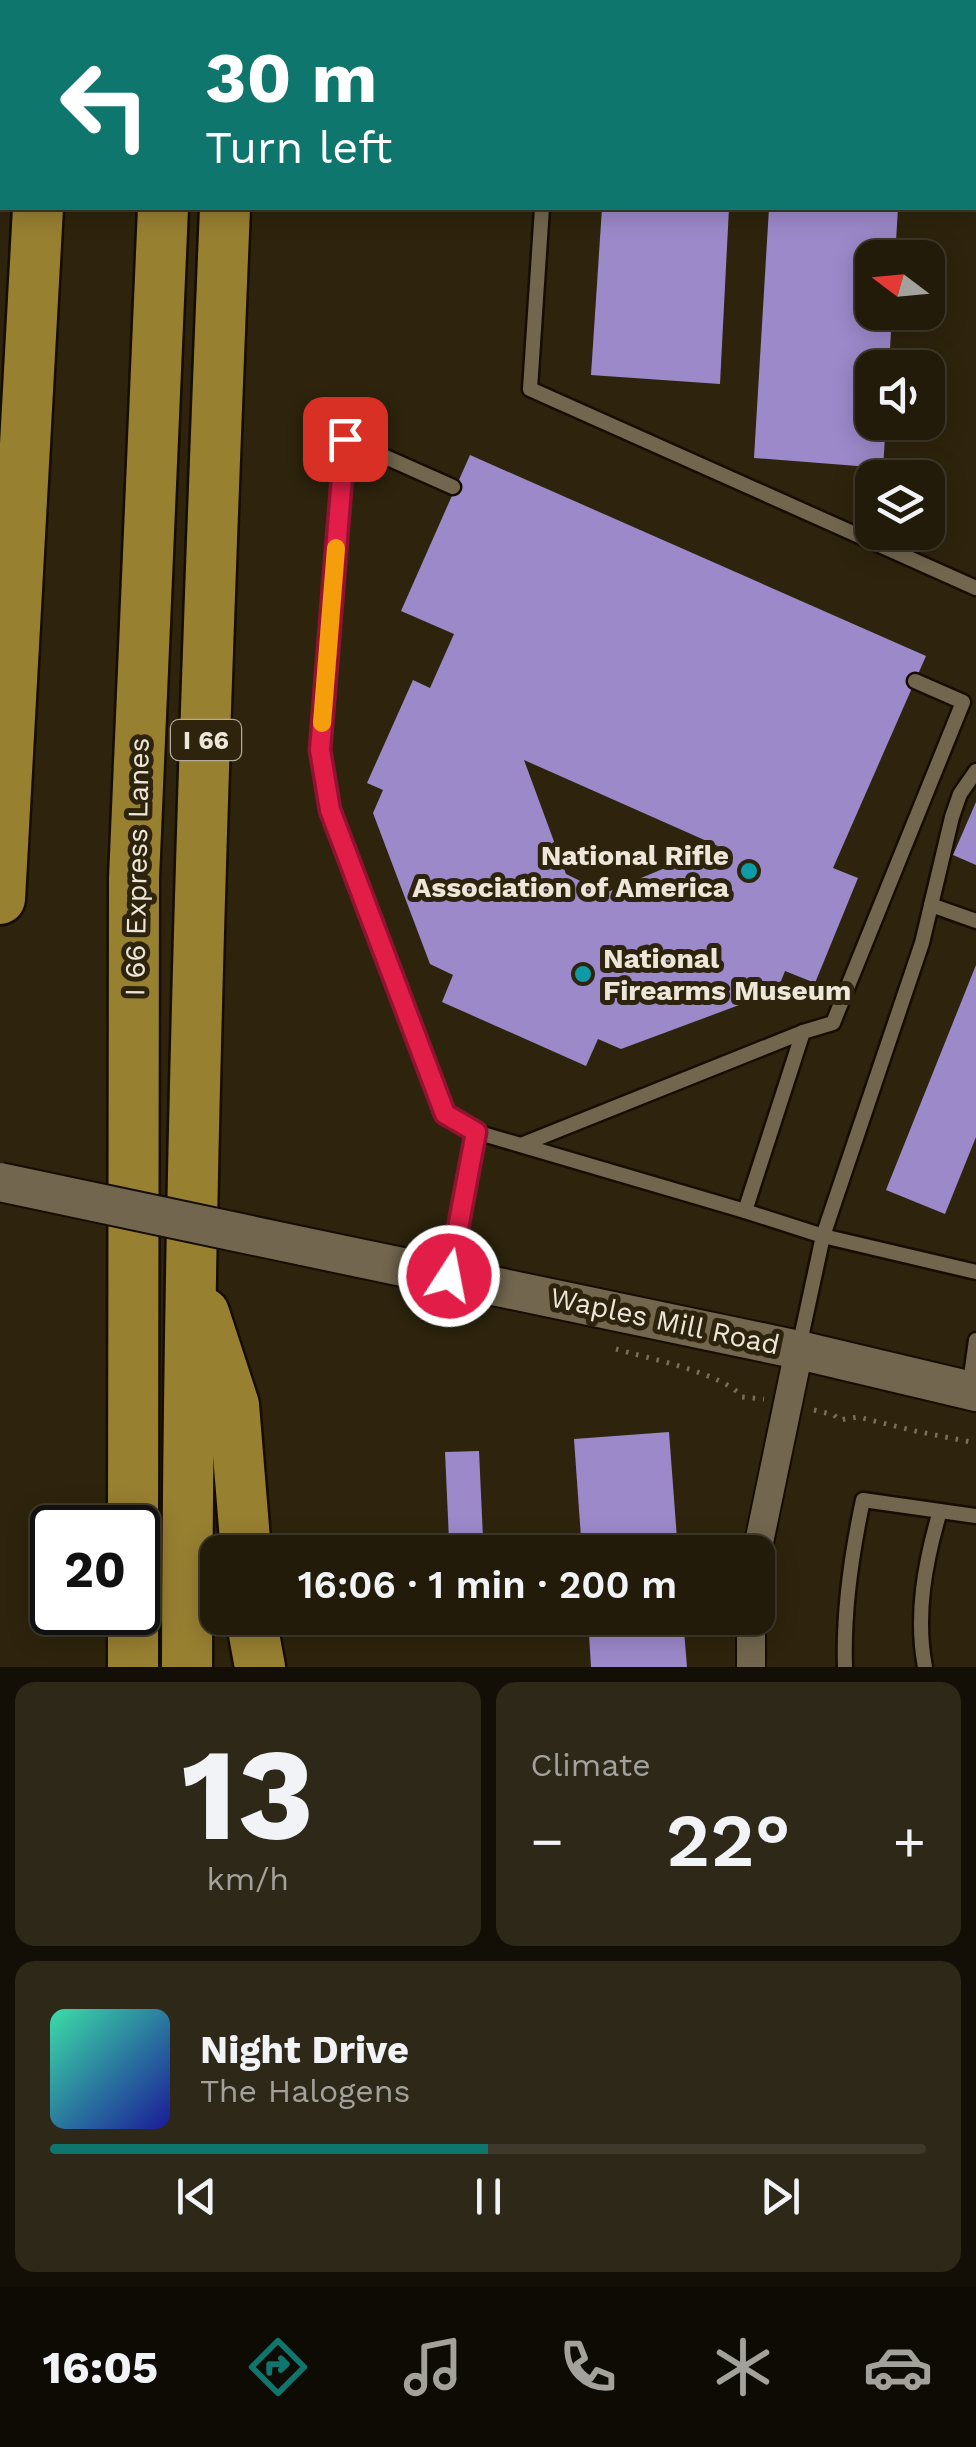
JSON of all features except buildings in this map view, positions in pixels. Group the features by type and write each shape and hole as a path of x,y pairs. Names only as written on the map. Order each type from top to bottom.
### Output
{"highway":[{"path":"0,899 38,210"},
{"name":"I 66 Express Lanes","path":"133,1505 134,878 163,210"},
{"name":"I 66","path":"187,1667 192,1272 224,210"},
{"path":"192,1272 234,1405 245,1535"},
{"path":"133,1635 133,1667"},
{"path":"254,1635 260,1667"}],"main road":[{"name":"Waples Mill Road","path":"0,1182 799,1350 972,1391"}],"street":[{"path":"760,1535 799,1350"},
{"path":"751,1635 751,1667"}],"lane":[{"path":"542,210 530,390 976,588"},
{"path":"453,487 345,439 320,750 330,810 445,1114 476,1132 823,1236 976,1272"},
{"path":"521,1146 832,1023 963,702 915,681"},
{"path":"799,1350 823,1236 922,943 952,817 960,794 976,771"},
{"path":"931,905 976,921"},
{"path":"744,1211 802,1032"},
{"path":"449,1276 476,1132"},
{"path":"972,1391 976,1340"},
{"path":"845,1667 845,1610 862,1500 976,1516"},
{"path":"925,1667 923,1586 940,1512"}],"path":[{"path":"603,1345 714,1378 742,1397 834,1414 839,1420 858,1417 976,1442"}],"slow traffic":[{"path":"322,723 336,548"}],"place":[{"name":"National Rifle Association of America","path":"749,871"},
{"name":"National Firearms Museum","path":"583,974"}],"route":[{"path":"345,439 320,750 330,810 445,1114 476,1132 449,1276"}]}
